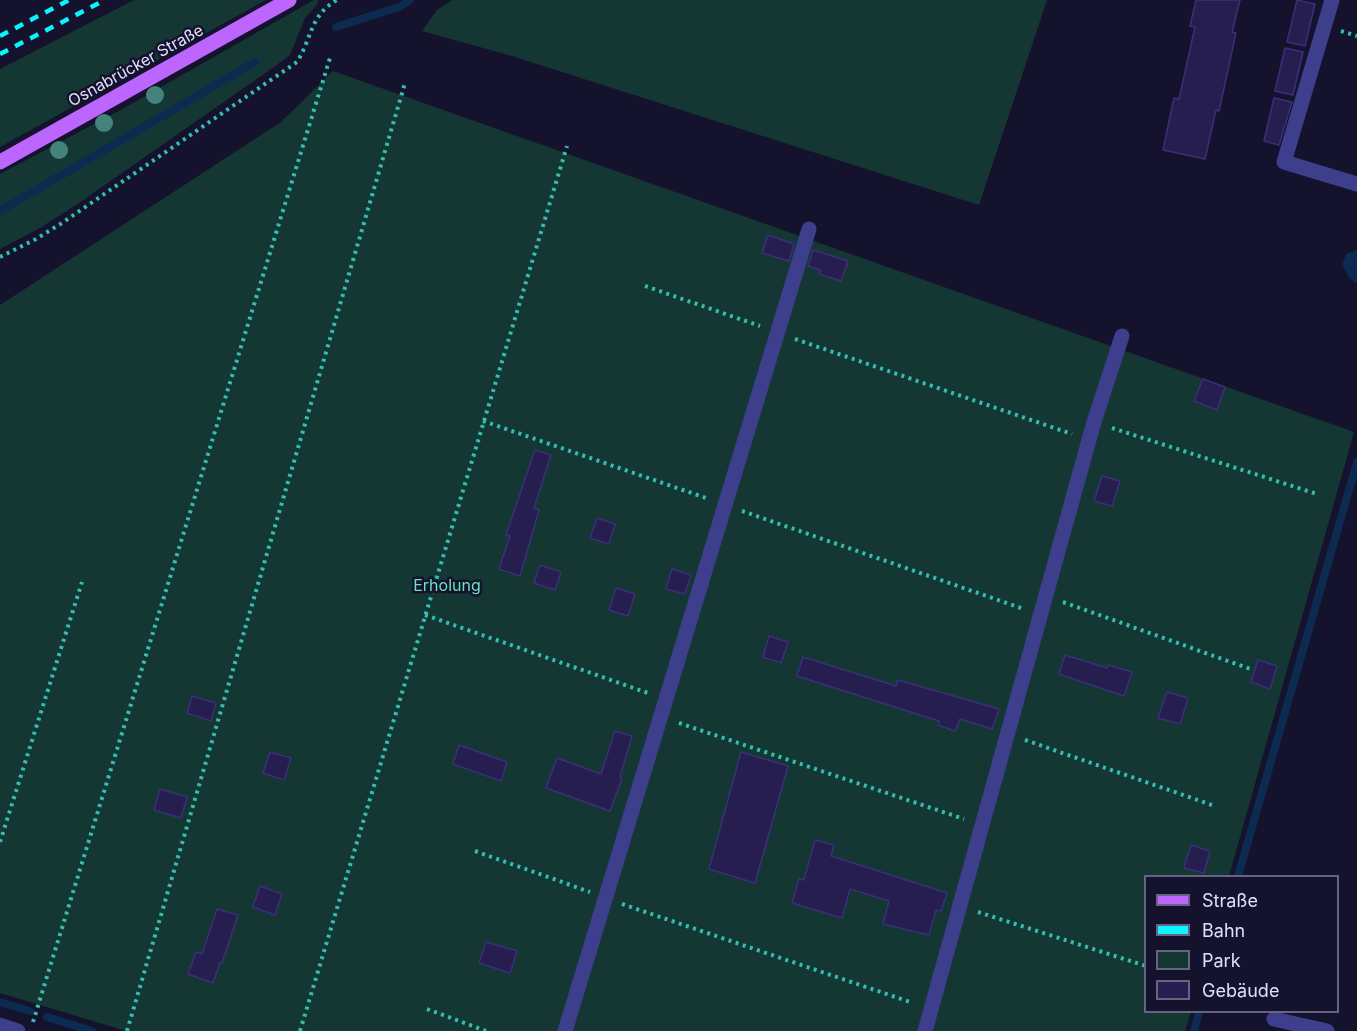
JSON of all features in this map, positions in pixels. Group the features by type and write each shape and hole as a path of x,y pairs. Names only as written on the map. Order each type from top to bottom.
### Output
{"main road":[{"name":"Osnabrücker Straße","path":"0,162 289,0"}],"street":[{"path":"1332,0 1284,162 1357,184"},
{"path":"565,1031 809,228"},
{"path":"925,1031 1094,422 1122,336"},
{"path":"1274,1019 1326,1031"},
{"path":"0,1025 18,1031"}],"path":[{"path":"0,257 62,223 297,62 305,50 314,22 326,6 337,0"},
{"path":"30,1031 330,58"},
{"path":"127,1031 405,83"},
{"path":"300,1031 567,146"},
{"path":"645,286 1089,440"},
{"path":"483,421 1041,614"},
{"path":"1094,422 1317,494"},
{"path":"0,842 82,582"},
{"path":"1046,596 1253,670"},
{"path":"425,615 666,699"},
{"path":"661,717 982,825"},
{"path":"1007,733 1212,805"},
{"path":"475,851 931,1009"},
{"path":"960,906 1144,965"},
{"path":"427,1009 486,1031"}],"green space":[{"path":"134,0 266,0 0,147 0,69"},
{"path":"314,0 318,0 317,5 305,18 290,55 79,203 40,228 0,249 0,174 126,107"},
{"path":"452,0 1047,0 979,205 512,56 422,31 437,10"},
{"name":"Erholung","path":"333,71 1354,432 1229,875 1144,875 1144,1013 1191,1013 1185,1031 126,1031 0,993 0,305 281,122"}],"water":[{"path":"1357,250 1357,283 1350,279 1342,265 1346,254"}],"building":[{"path":"1196,0 1240,0 1232,32 1236,33 1219,111 1216,110 1205,159 1163,150 1174,98 1179,99 1195,27 1190,26"},
{"path":"1297,0 1315,4 1305,46 1287,42"},
{"path":"1285,48 1303,52 1293,95 1275,91"},
{"path":"1274,98 1292,102 1279,145 1264,141"},
{"path":"768,235 794,244 789,261 762,253"},
{"path":"813,250 848,261 841,281 819,274 821,270 808,266"},
{"path":"1203,379 1225,387 1217,410 1194,401"},
{"path":"535,450 551,455 534,508 539,510 520,576 499,569 510,536 506,535"},
{"path":"1102,476 1120,481 1112,506 1094,501"},
{"path":"597,518 615,524 609,544 590,538"},
{"path":"540,565 561,572 555,590 534,583"},
{"path":"672,569 691,575 685,594 666,589"},
{"path":"616,588 635,594 628,616 609,610"},
{"path":"769,636 788,642 781,663 763,657"},
{"path":"1065,655 1107,668 1108,665 1132,672 1124,696 1059,674"},
{"path":"803,657 896,686 898,680 999,709 992,729 960,719 955,731 938,725 939,721 797,676"},
{"path":"1258,660 1277,666 1270,689 1251,682"},
{"path":"1167,692 1188,698 1180,724 1158,718"},
{"path":"192,696 216,703 211,721 187,713"},
{"path":"615,731 632,736 620,777 622,778 610,811 546,788 557,758 601,774"},
{"path":"459,745 507,762 501,781 453,764"},
{"path":"270,752 291,758 284,780 263,773"},
{"path":"741,752 788,766 755,883 709,869"},
{"path":"160,789 187,797 181,818 154,810"},
{"path":"815,840 834,845 831,856 947,893 941,911 936,910 929,935 883,924 889,901 850,889 842,918 792,903 799,879 804,880"},
{"path":"1191,845 1210,851 1204,873 1184,868"},
{"path":"260,886 282,894 275,915 253,907"},
{"path":"217,909 238,915 213,983 188,974 196,952 202,954"},
{"path":"486,942 517,951 510,973 479,963"}],"waterway":[{"path":"336,27 399,7 410,0"},
{"path":"0,211 255,62"},
{"path":"1238,875 1357,462"},
{"path":"0,1002 30,1011"},
{"path":"1194,1031 1199,1013"},
{"path":"47,1017 92,1031"}],"railway":[{"path":"0,36 69,0"},
{"path":"0,54 105,0"}]}
